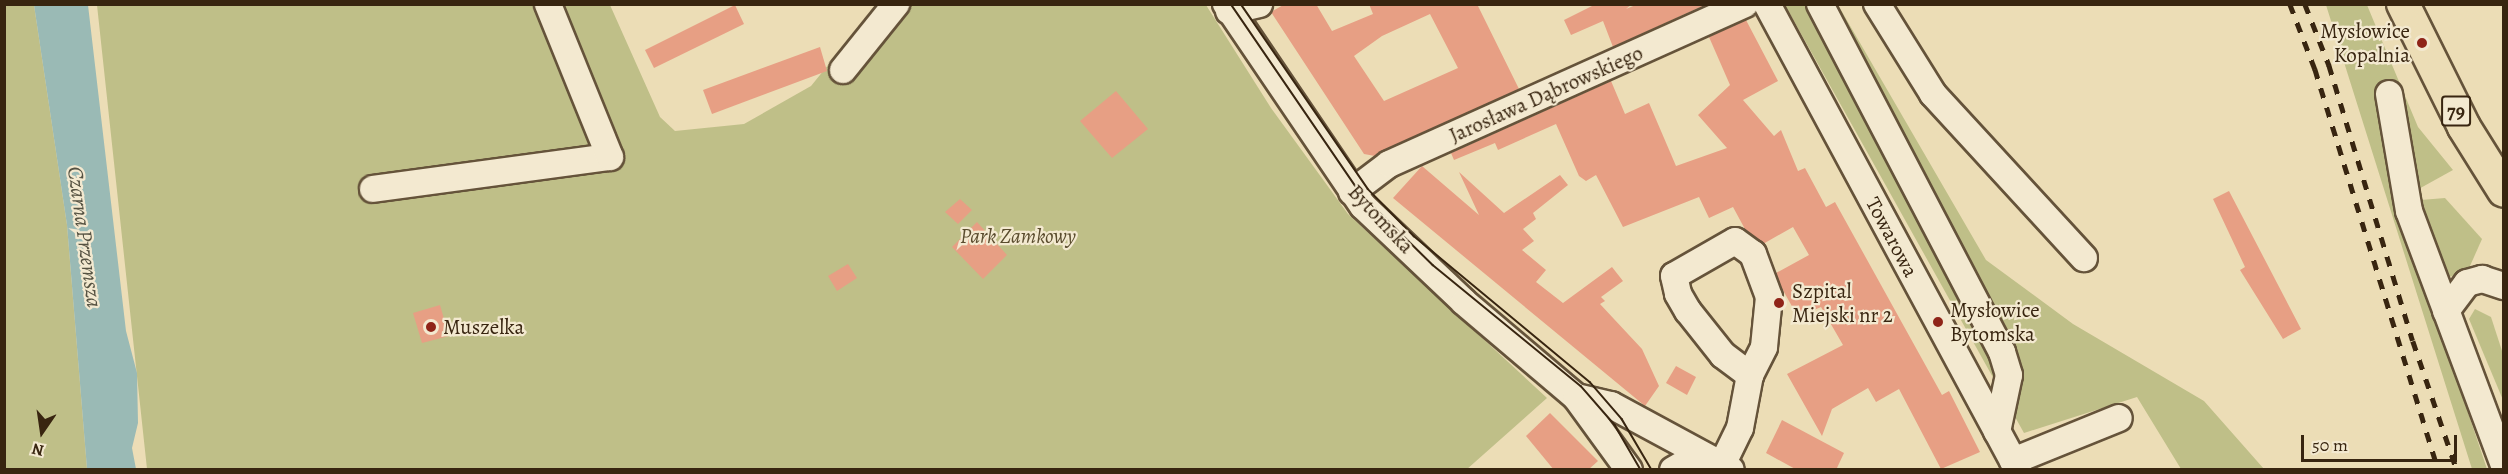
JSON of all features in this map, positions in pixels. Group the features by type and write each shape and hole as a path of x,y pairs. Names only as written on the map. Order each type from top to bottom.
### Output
{"main road":[{"name":"79","path":"2403,4 2464,127 2504,191"}],"street":[{"path":"373,189 610,157 548,4"},
{"path":"843,70 896,4"},
{"path":"1228,8 1259,4"},
{"name":"Jarosława Dąbrowskiego","path":"1352,192 1389,164 1745,4"},
{"name":"Towarowa","path":"1767,4 2015,465"},
{"path":"1820,4 2002,352 2009,375 1997,432"},
{"path":"1877,4 1933,94 2084,258"},
{"name":"Bytomska","path":"1228,8 1352,192 1464,302 1576,398 1629,470"},
{"path":"2389,94 2409,211 2504,465"},
{"path":"1673,470 1718,463 1740,428 1750,375 1764,347 1769,297 1753,254 1735,241 1674,276 1678,294 1688,311 1723,355 1750,375"},
{"path":"2446,310 2467,284 2482,279 2504,286"},
{"name":"Bytomska","path":"1576,398 1611,405 1718,463"},
{"path":"2015,465 2119,418"}],"green space":[{"path":"4,5 34,5 67,225 87,469 5,469"},
{"name":"Park Zamkowy","path":"97,5 610,5 660,117 675,131 744,124 811,86 877,5 1206,5 1271,108 1348,214 1547,398 1466,470 147,469"},
{"path":"1785,5 1838,5 1986,260 2073,324 2204,401 2264,469 2181,469 2137,397 2024,433"},
{"path":"2326,5 2367,5 2418,127 2453,170 2397,201 2487,469 2472,469"},
{"path":"2445,198 2482,239 2466,275 2445,277 2421,200"},
{"path":"2475,309 2491,317 2503,354 2503,400 2469,319"}],"water":[{"name":"Czarna Przemsza","path":"34,5 88,5 126,331 137,373 138,423 132,448 136,469 87,469 67,225"}],"building":[{"path":"1285,4 1316,4 1332,31 1373,14 1369,4 1477,4 1519,89 1375,156 1364,154 1271,12","holes":["1430,14 1458,68 1384,101 1354,56 1382,36"]},
{"path":"1596,4 1632,4 1626,9 1638,4 1707,4 1613,47 1603,21 1571,35 1564,20"},
{"path":"735,5 744,24 654,68 645,50"},
{"path":"1746,20 1778,81 1743,100 1774,136 1781,130 1798,171 1805,168 1826,207 1835,202 1942,395 1949,391 1980,452 1941,469 1899,389 1876,402 1868,388 1832,409 1822,436 1787,374 1843,345 1821,307 1798,317 1780,285 1776,273 1809,255 1793,227 1763,244 1746,231 1733,207 1709,218 1699,197 1623,227 1596,175 1586,181 1579,176 1556,124 1498,150 1495,143 1454,160 1451,153 1611,81 1625,114 1649,103 1676,166 1727,148 1698,115 1730,85 1709,37"},
{"path":"820,47 827,71 712,114 703,90"},
{"path":"1116,91 1148,129 1112,158 1080,121"},
{"path":"1422,166 1479,215 1459,172 1504,213 1560,175 1568,185 1533,213 1536,219 1523,229 1534,241 1522,250 1546,270 1536,282 1563,303 1612,267 1623,281 1601,297 1605,301 1600,304 1642,349 1659,386 1645,406 1393,198"},
{"path":"2229,191 2301,329 2283,339 2240,270 2245,267 2213,199"},
{"path":"960,199 972,210 958,224 945,212"},
{"path":"977,222 1007,255 983,279 952,247"},
{"path":"848,264 857,278 837,291 828,276"},
{"path":"440,305 449,336 422,343 413,313"},
{"path":"1676,366 1696,377 1687,395 1666,383"},
{"path":"1550,413 1598,461 1588,470 1554,470 1526,436"},
{"path":"1782,420 1844,453 1836,470 1797,470 1766,453"}],"tram line":[{"path":"1231,4 1361,194 1433,265 1581,386 1615,425 1641,470"},
{"path":"1241,4 1368,189 1414,236 1590,382 1622,419 1652,470"}],"railway":[{"path":"2290,4 2315,69 2438,470"},
{"path":"2305,4 2329,65 2413,341 2457,470"}],"place":[{"name":"Mysłowice Kopalnia","path":"2422,43"},
{"name":"Szpital Miejski nr 2","path":"1779,303"},
{"name":"Mysłowice Bytomska","path":"1938,322"},
{"name":"Muszelka","path":"431,327"}]}
